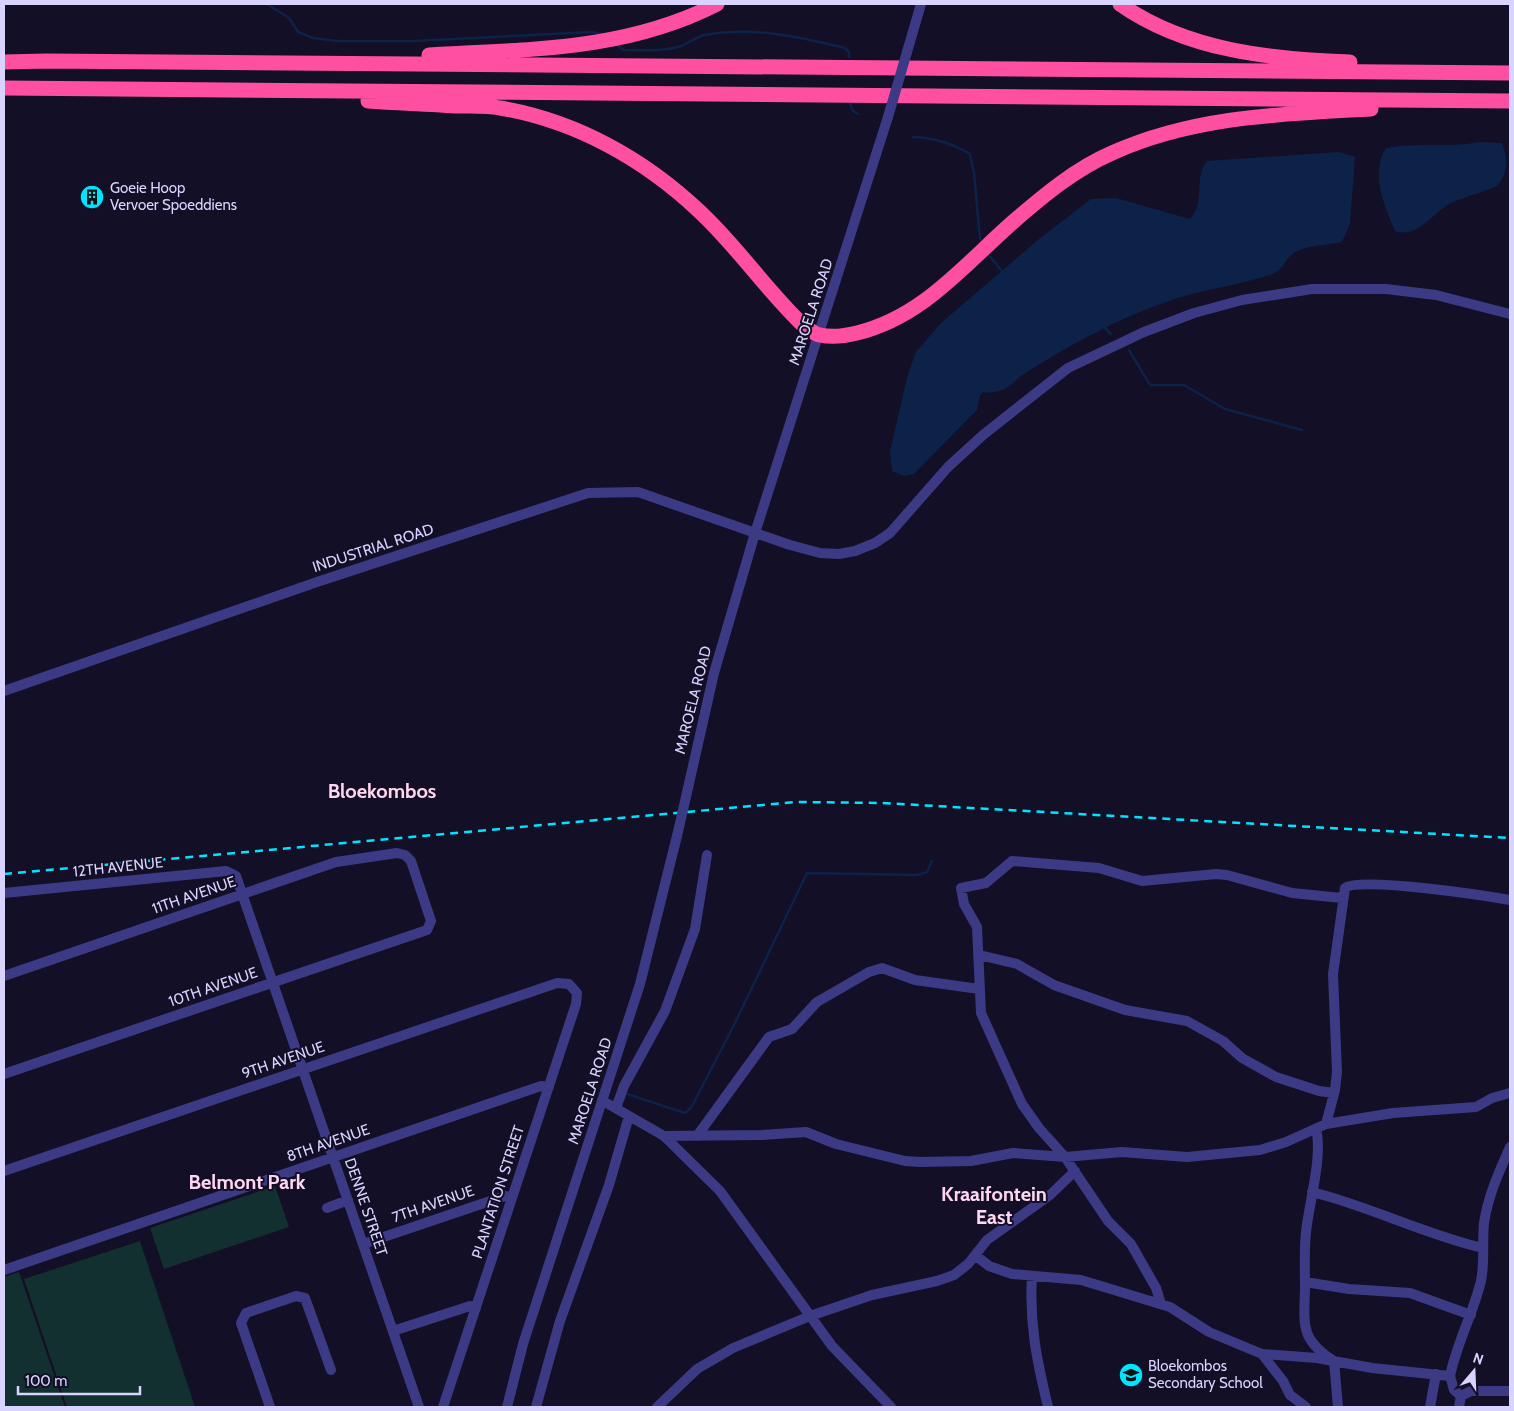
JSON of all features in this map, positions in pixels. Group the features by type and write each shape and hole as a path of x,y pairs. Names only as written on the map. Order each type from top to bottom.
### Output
{"highway":[{"path":"302,63 572,46 611,41 653,31 717,4"},
{"path":"1120,4 1151,22 1187,37 1258,56 1510,72"},
{"path":"4,62 1510,72"},
{"path":"4,88 1510,102"},
{"path":"187,90 499,108 538,117 580,131 636,160 666,182 700,212 795,318 819,335 836,337 867,331 912,310 936,293 1013,222 1060,183 1111,153 1166,132 1242,118 1510,102"}],"street":[{"name":"MAROELA ROAD","path":"508,1407 523,1344 603,1102 646,961 714,673 755,533 888,117 921,4"},
{"name":"INDUSTRIAL ROAD","path":"4,691 317,582 588,493 638,492 755,533 820,553 839,554 855,551 875,543 890,533 948,467 983,436 1068,368 1144,332 1206,309 1288,292 1355,288 1436,295 1510,314"},
{"name":"11TH AVENUE","path":"4,976 336,862 397,853 405,855 411,861 430,925"},
{"path":"616,1108 624,1086 665,1011 695,929 707,855"},
{"path":"1161,1304 1156,1288 1130,1244 1108,1221 1065,1157 1039,1128 1022,1104 984,1022 980,990 980,955 976,926 964,904 961,888 986,883 1012,862 1099,868 1142,881 1216,874 1227,875 1292,893 1342,898"},
{"name":"12TH AVENUE","path":"4,893 226,871 234,874"},
{"name":"DENNE STREET","path":"234,874 243,894 419,1407"},
{"path":"1326,1124 1334,1093 1337,1051 1333,974 1342,898 1345,888 1355,884 1456,892 1510,900"},
{"name":"10TH AVENUE","path":"4,1074 427,930 430,925"},
{"path":"980,955 1017,964 1054,985 1125,1010 1187,1021 1223,1041 1242,1058 1276,1077 1334,1093"},
{"path":"697,1136 769,1037 792,1029 817,1002 869,972 882,968 915,980 980,990"},
{"name":"9TH AVENUE","path":"4,1171 557,983 565,983 573,987"},
{"name":"PLANTATION STREET","path":"443,1407 577,1001 577,993 573,987"},
{"name":"8TH AVENUE","path":"4,1270 541,1086 549,1087"},
{"path":"664,1136 762,1135 806,1132 836,1144 905,1161 920,1162 971,1161 1013,1153 1065,1157 1102,1152 1187,1157 1260,1150 1286,1142 1326,1124 1392,1113 1476,1107 1492,1098 1510,1093"},
{"path":"603,1102 664,1136 729,1202 832,1346 891,1407"},
{"path":"536,1407 560,1321 609,1185 629,1116"},
{"path":"1316,1129 1318,1136 1306,1233 1304,1329 1316,1348 1334,1360"},
{"path":"1460,1396 1454,1390 1450,1376 1458,1344 1471,1315 1483,1268 1483,1248 1492,1187 1510,1147"},
{"path":"657,1407 696,1369 733,1348 810,1316 885,1292 937,1281 954,1275 968,1264 987,1240 1043,1201 1075,1171"},
{"path":"1312,1192 1405,1222 1453,1240 1483,1248"},
{"name":"7TH AVENUE","path":"363,1244 505,1196 512,1197"},
{"path":"326,1208 348,1200"},
{"path":"975,1255 989,1266 998,1270 1087,1282 1161,1304 1182,1314 1208,1332 1262,1354 1334,1360 1372,1368 1450,1376"},
{"path":"1032,1276 1030,1307 1032,1329 1036,1359 1048,1407"},
{"path":"1305,1282 1349,1289 1410,1293 1471,1315"},
{"path":"270,1407 242,1325 242,1317 246,1313 296,1296 303,1296 307,1300 331,1370"},
{"path":"393,1332 470,1306 476,1308"},
{"path":"1262,1354 1283,1381 1290,1394 1306,1407"},
{"path":"1334,1360 1338,1407"},
{"path":"1430,1407 1436,1374"},
{"path":"1460,1396 1471,1391 1510,1391"},
{"path":"1459,1407 1460,1396"}],"green space":[{"path":"275,1186 289,1227 164,1269 150,1228"},
{"path":"140,1241 195,1407 67,1407 24,1279"},
{"path":"19,1272 65,1407 4,1407 4,1277"}],"water":[{"path":"1480,142 1502,143 1506,165 1504,175 1497,186 1451,203 1418,228 1403,233 1395,231 1380,190 1379,168 1386,148 1409,145 1457,145"},
{"path":"1339,152 1355,157 1350,224 1342,242 1299,250 1278,271 1270,275 1176,299 1144,310 1107,327 1036,366 1008,387 988,393 983,392 980,395 977,410 914,474 904,476 892,471 890,451 908,374 916,352 941,323 1039,239 1091,199 1116,198 1190,219 1195,213 1199,198 1201,175 1207,161"}],"waterway":[{"path":"267,4 289,18 298,32 313,38 337,41 415,41 591,32 601,34"},
{"path":"618,46 624,50 660,50 681,46 705,35 758,32 811,40 845,48 849,52 849,57"},
{"path":"850,103 852,110 858,114"},
{"path":"913,137 943,142 970,154 974,173 980,239"},
{"path":"990,257 1003,272"},
{"path":"1104,327 1111,334"},
{"path":"1129,350 1150,385 1184,385 1225,409 1302,430"},
{"path":"627,1094 685,1113 691,1108 734,1025 807,873 917,875 927,872 932,861"}],"railway":[{"path":"4,874 796,802 882,803 1510,838"}],"place":[{"name":"Goeie Hoop Vervoer Spoeddiens","path":"92,197"},
{"name":"Bloekombos Secondary School","path":"1131,1375"}],"district":[{"name":"Bloekombos","path":"382,791"},
{"name":"Belmont Park","path":"247,1182"},
{"name":"Kraaifontein East","path":"994,1206"}]}
